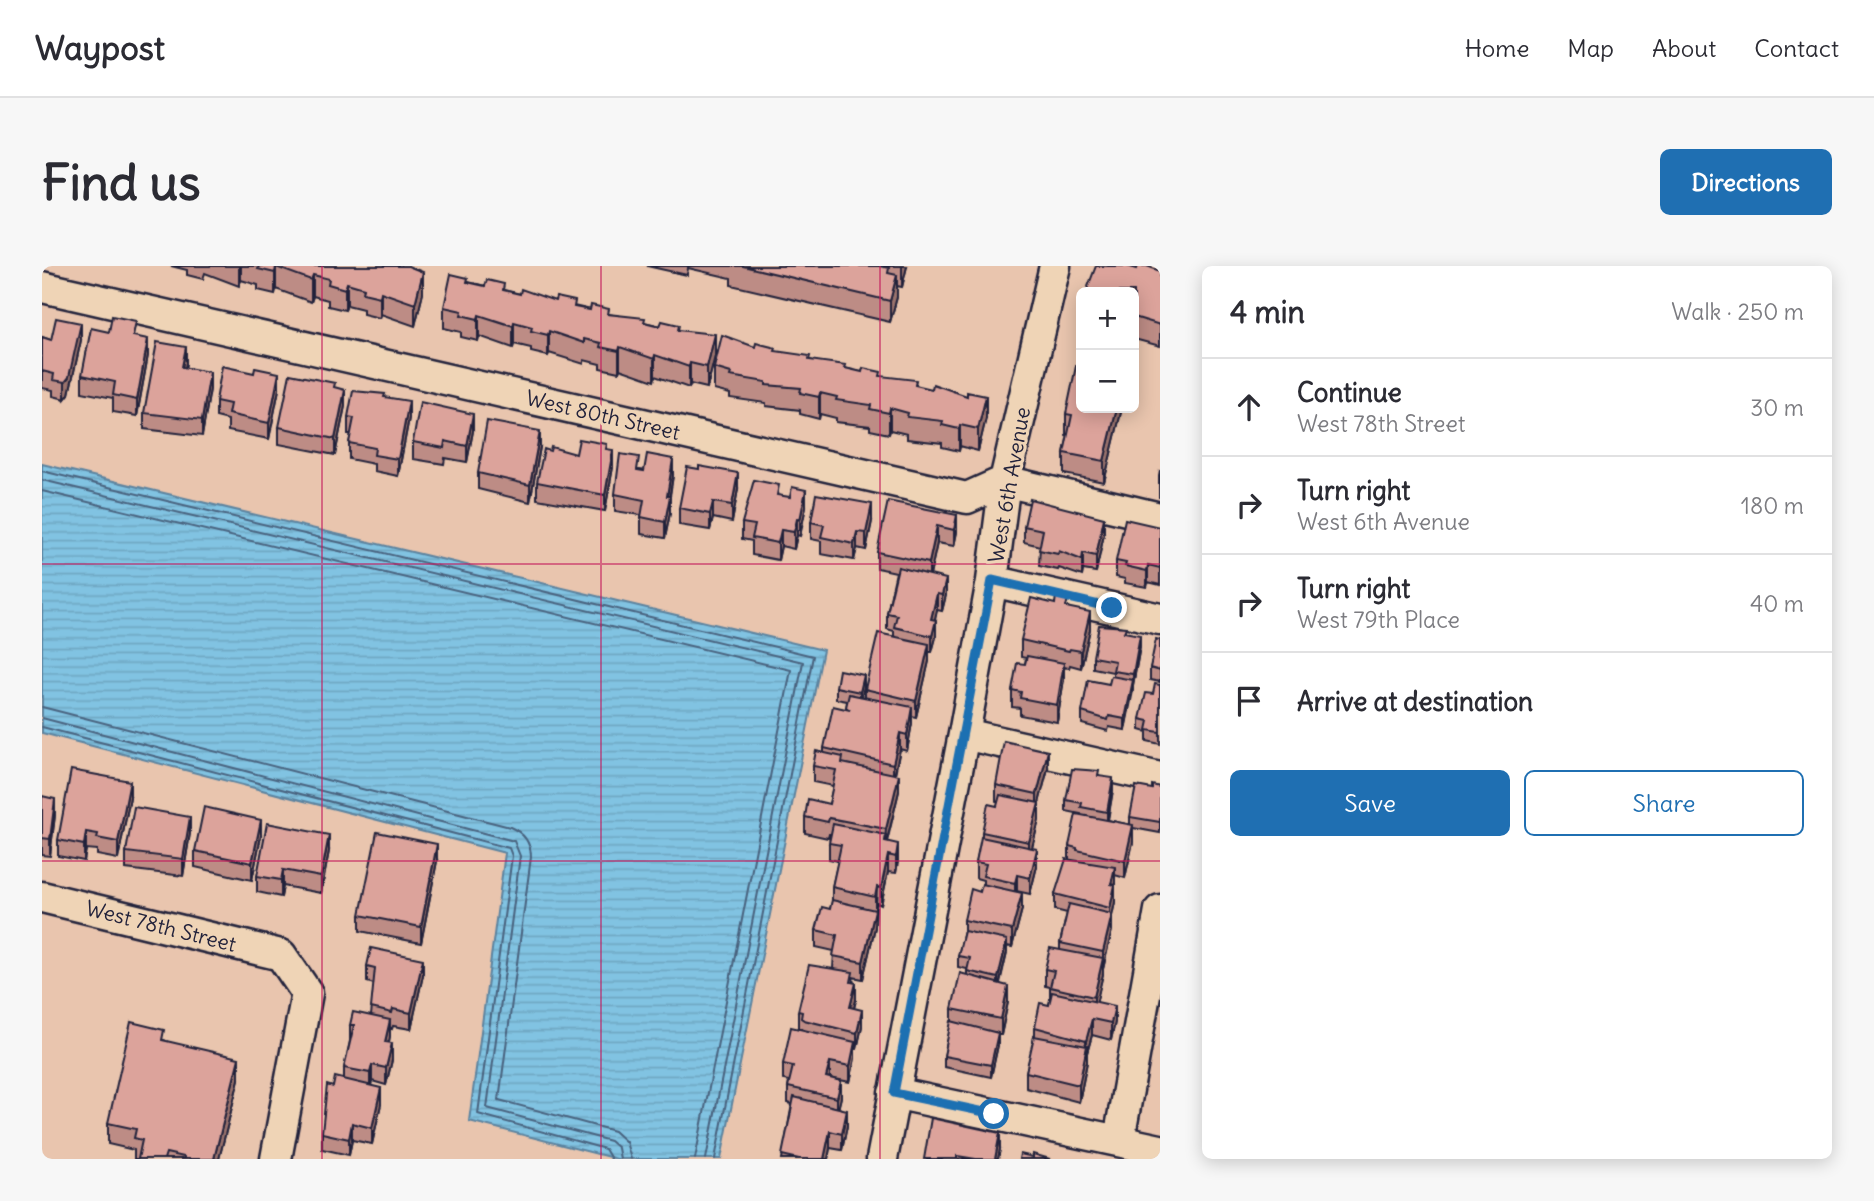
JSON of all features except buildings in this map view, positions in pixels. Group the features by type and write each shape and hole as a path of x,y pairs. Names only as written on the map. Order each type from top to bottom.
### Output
{"street":[{"name":"West 6th Avenue","path":"882,1159 992,580 1005,481 1055,266"},
{"name":"West 80th Street","path":"42,287 967,498 1005,481"},
{"path":"1005,481 1160,518"},
{"path":"992,580 1160,619"},
{"path":"964,734 1160,778"},
{"name":"West 78th Street","path":"42,897 281,955 307,993 276,1159"},
{"path":"1119,1140 1160,910"},
{"path":"894,1093 1160,1150"}],"water":[{"path":"42,464 823,650 721,1159 617,1159 469,1121 505,853 42,733"}],"route":[{"path":"994,1114 894,1093 992,580 1112,608"}]}
